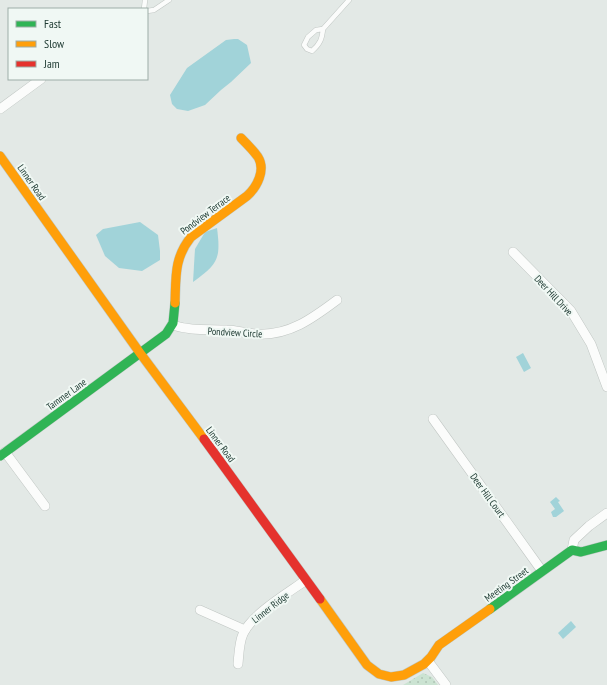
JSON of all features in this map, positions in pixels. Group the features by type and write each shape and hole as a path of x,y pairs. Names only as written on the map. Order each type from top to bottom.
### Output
{"street":[{"path":"0,109 40,80"},
{"name":"Pondview Terrace","path":"172,325 177,260 184,243 247,196 254,189 259,180 261,171 260,161 241,138"},
{"name":"Linner Road","path":"0,156 140,353 226,469 367,665 376,673 390,678 403,676 428,661"},
{"name":"Deer Hill Drive","path":"513,252 571,311 591,344 607,387"},
{"name":"Pondview Circle","path":"172,325 194,330 229,330 257,334 275,333 303,324 337,300"},
{"path":"140,353 166,334 172,325"},
{"name":"Tammer Lane","path":"45,506 3,454 140,353"},
{"name":"Deer Hill Court","path":"433,419 542,571"},
{"path":"607,513 589,526 574,540 572,550 581,552 607,545"},
{"name":"Meeting Street","path":"428,661 439,645 572,550"},
{"name":"Linner Ridge","path":"238,664 239,647 251,621 306,580"},
{"path":"200,610 246,630"},
{"path":"428,661 446,685"}],"lane":[{"path":"148,11 154,10 169,0"},
{"path":"323,29 316,30 308,37 304,44 307,49 312,51 319,45 323,29 349,0"}],"green space":[{"path":"423,673 432,677 438,685 403,685"}],"water":[{"path":"238,39 247,45 251,63 205,105 188,111 177,109 172,104 170,95 187,68 226,40"},
{"path":"140,222 158,235 160,260 142,271 119,268 105,256 96,235 103,229"},
{"path":"217,228 218,254 216,260 208,270 193,282 195,249 205,232"},
{"path":"523,353 531,368 524,372 516,357"},
{"path":"556,497 560,501 558,502 564,511 556,517 553,517 551,512 555,509 550,502"},
{"path":"571,621 576,627 563,639 558,633"}],"traffic: fast":[{"path":"0,456 166,334 173,323 175,303"},
{"path":"490,609 572,550 581,552 607,545"}],"traffic: slow":[{"path":"175,303 177,268 185,245 191,237 247,196 257,183 261,173 260,162 252,149 241,138"},
{"path":"0,156 140,353 204,439"},
{"path":"320,599 367,665 379,674 391,677 404,675 424,664 439,645 490,609"}],"traffic: jam":[{"path":"204,439 320,599"}]}
